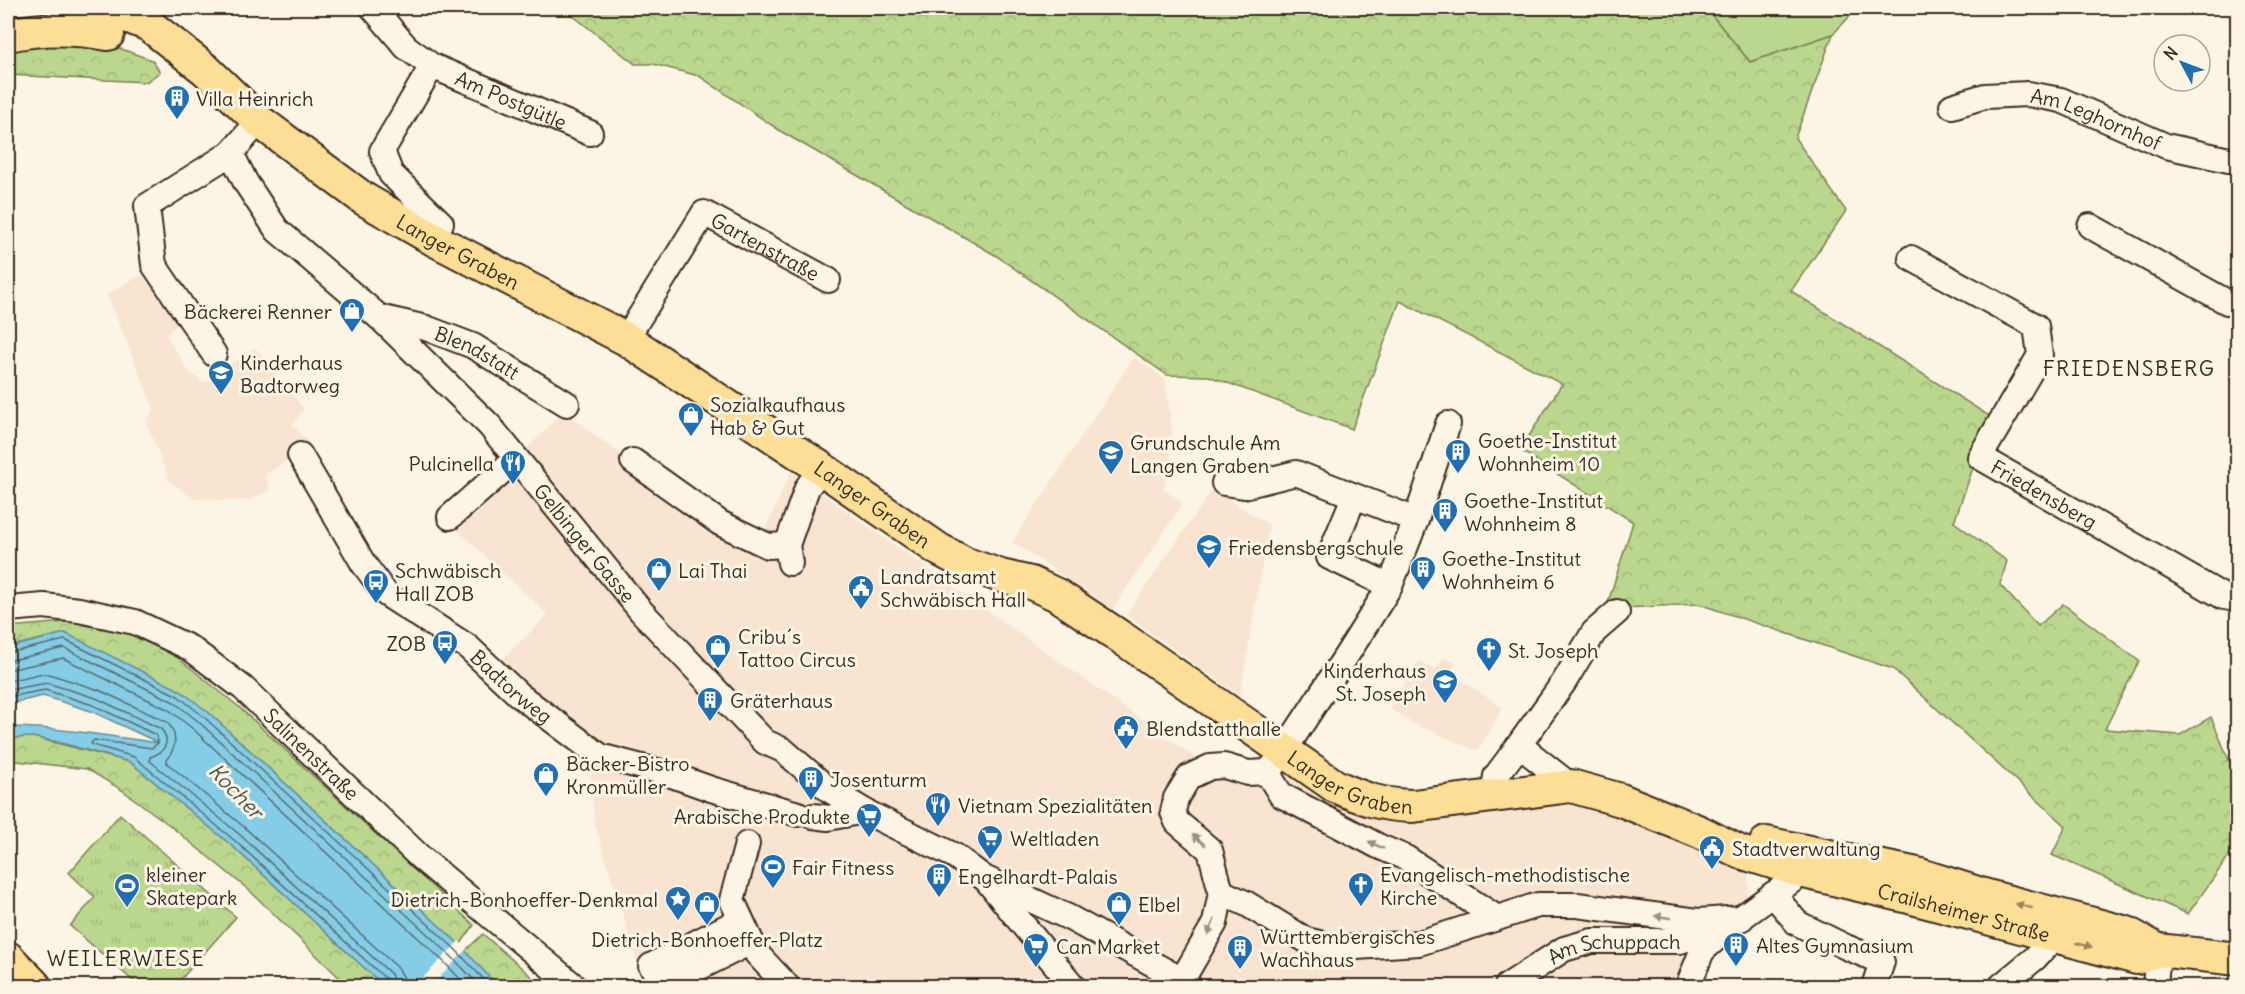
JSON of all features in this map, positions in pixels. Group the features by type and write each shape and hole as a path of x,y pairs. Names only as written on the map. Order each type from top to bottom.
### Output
{"main road":[{"name":"Langer Graben","path":"62,13 190,57"},
{"name":"Langer Graben","path":"18,33 62,13 141,16 190,57 259,121 364,199 434,239 626,339 821,468 938,549 966,564 1031,583 1064,600 1122,638 1275,761 1370,801 1390,805 1413,806 1571,786 1621,800 1700,832 1740,852 1804,872"},
{"name":"Crailsheimer Straße","path":"1700,832 1839,857 1917,874 1987,896 2127,933 2158,950 2238,959"},
{"path":"1804,872 1839,857"},
{"name":"Crailsheimer Straße","path":"1804,872 1909,897 2137,958 2158,950"},
{"path":"8,958 35,987"}],"street":[{"name":"Am Postgütle","path":"373,8 406,47 432,66 590,133"},
{"name":"Am Postgütle","path":"432,66 382,151 391,174 441,223 434,239"},
{"name":"Am Leghornhof","path":"1952,106 1985,96 2028,94 2061,100 2166,146 2238,160"},
{"path":"213,354 154,264 147,206 231,153 259,121"},
{"name":"Gelbinger Gasse","path":"231,153 246,183 277,230 379,317 489,426 641,610 765,742 783,750 828,789 864,811 955,856 984,878 1070,918 1186,983"},
{"name":"Gartenstraße","path":"626,339 704,213 828,280"},
{"path":"2090,226 2227,302 2238,303"},
{"name":"Friedensberg","path":"1911,258 2036,326 2040,355 1980,457 2224,597 2238,599"},
{"name":"Blendstatt","path":"379,317 426,328 473,346 567,404"},
{"path":"1186,983 1215,923 1221,892 1210,850 1177,822 1173,812 1176,798 1189,777 1210,767 1224,766 1248,773 1275,761 1390,586 1416,520 1448,424"},
{"name":"Badtorweg","path":"300,455 363,563 386,594 468,647 519,695 600,756 806,815 828,818 864,811"},
{"path":"450,517 516,459"},
{"path":"633,460 720,523 789,554 807,488 821,468"},
{"path":"1224,483 1244,486 1296,473 1416,520"},
{"path":"1354,497 1329,557 1390,586"},
{"name":"Salinenstraße","path":"8,609 44,606 113,617 135,622 190,648 243,688 421,858 574,987"},
{"path":"1493,795 1496,776 1564,682 1594,632 1617,612"},
{"path":"1519,745 1571,786"},
{"path":"1275,761 1281,795 1377,846 1406,858 1497,918"},
{"path":"747,844 732,900 757,954 773,978 787,987"},
{"path":"1740,852 1754,864 1763,876 1768,898 1797,923 1882,962 1874,987"},
{"path":"1688,987 1702,951 1736,921 1804,872"},
{"name":"Gelbinger Gasse","path":"984,878 1072,987"},
{"path":"1221,892 1246,904 1306,940 1340,948 1419,943 1538,905 1576,905 1698,921 1736,921"},
{"path":"656,976 740,920"},
{"name":"Am Schuppach","path":"1507,987 1564,949 1592,941 1680,941 1736,921"},
{"path":"2001,987 2035,958 2054,937"},
{"path":"656,976 751,942"},
{"path":"2156,987 2158,950"}],"shaded area":[{"name":"Kinderhaus Badtorweg","path":"142,274 179,323 166,335 189,372 205,383 255,347 304,409 293,425 309,443 307,448 265,475 271,489 248,501 194,499 169,480 146,421 154,409 107,295"},
{"name":"Grundschule Am Langen Graben","path":"1134,357 1165,379 1172,428 1170,464 1163,489 1183,503 1113,609 1012,542"},
{"path":"564,411 753,556 791,472 1200,761 1251,767 1296,778 1315,787 1542,805 1594,806 1660,828 1748,869 1749,889 1742,902 1673,986 645,986 594,821 589,758 489,672 548,615 451,524"},
{"name":"Friedensbergschule","path":"1213,489 1269,525 1240,696 1126,615"},
{"name":"Kinderhaus St. Joseph","path":"1443,658 1456,663 1449,675 1458,681 1460,679 1503,708 1478,751 1414,724 1389,708 1419,661 1435,670"}],"green space":[{"path":"563,8 1706,8 1750,62 1833,34 1795,138 1846,211 1791,291 1991,417 1954,522 2007,561 2000,585 2038,626 2063,604 2139,661 2105,729 2180,735 2211,717 2237,779 2237,852 2231,853 2188,914 2052,855 2066,826 1893,669 1699,604 1606,609 1633,522 1520,450 1562,384 1400,301 1352,429 1209,376 1167,375 995,255 782,132 699,76 653,64 635,64"},
{"path":"1706,8 1854,8 1851,15 1833,34 1750,62"},
{"path":"26,42 113,46 152,60 160,72 146,82 8,75 8,45"},
{"path":"78,621 132,632 178,658 238,706 474,925 460,945 208,712 65,633 8,647 8,627"},
{"path":"33,737 130,762 230,844 384,986 348,986 250,891 168,824 122,790 87,769 8,760 8,738"},
{"path":"120,814 236,917 175,986 139,986 70,926 95,897 69,873"},
{"path":"483,934 542,986 501,986 495,983 465,951"}],"water":[{"name":"Kocher","path":"65,633 181,691 208,712 460,945 495,983 501,986 384,986 230,844 130,762 33,737 8,738 8,727 27,727 84,732 159,743 91,711 43,696 8,704 8,648"}],"pier":[{"path":"459,941 467,949 431,986 415,986"}],"place":[{"name":"Villa Heinrich","path":"177,121"},
{"name":"Bäckerei Renner","path":"352,334"},
{"name":"Kinderhaus Badtorweg","path":"221,396"},
{"name":"Sozialkaufhaus Hab & Gut","path":"691,438"},
{"name":"Goethe-Institut Wohnheim 10","path":"1458,475"},
{"name":"Grundschule Am Langen Graben","path":"1111,476"},
{"name":"Pulcinella","path":"513,486"},
{"name":"Goethe-Institut Wohnheim 8","path":"1445,534"},
{"name":"Friedensbergschule","path":"1209,570"},
{"name":"Goethe-Institut Wohnheim 6","path":"1423,592"},
{"name":"Lai Thai","path":"659,593"},
{"name":"Schwäbisch Hall ZOB","path":"376,605"},
{"name":"Landratsamt Schwäbisch Hall","path":"861,611"},
{"name":"ZOB","path":"445,666"},
{"name":"Cribu´s Tattoo Circus","path":"718,670"},
{"name":"St. Joseph","path":"1489,673"},
{"name":"Kinderhaus St. Joseph","path":"1445,705"},
{"name":"Gräterhaus","path":"710,723"},
{"name":"Blendstatthalle","path":"1126,751"},
{"name":"Bäcker-Bistro Kronmüller","path":"546,798"},
{"name":"Josenturm","path":"811,802"},
{"name":"Vietnam Spezialitäten","path":"938,828"},
{"name":"Arabische Produkte","path":"869,839"},
{"name":"Weltladen","path":"990,861"},
{"name":"Stadtverwaltung","path":"1712,871"},
{"name":"Fair Fitness","path":"773,890"},
{"name":"Engelhardt-Palais","path":"939,899"},
{"name":"Evangelisch-methodistische Kirche","path":"1361,908"},
{"name":"kleiner Skatepark","path":"127,909"},
{"name":"Dietrich-Bonhoeffer-Denkmal","path":"678,922"},
{"name":"Dietrich-Bonhoeffer-Platz","path":"707,927"},
{"name":"Elbel","path":"1119,927"},
{"name":"Altes Gymnasium","path":"1736,968"},
{"name":"Can Market","path":"1036,969"},
{"name":"Württembergisches Wachhaus","path":"1240,971"}],"district":[{"name":"FRIEDENSBERG","path":"2129,368"},
{"name":"WEILERWIESE","path":"126,958"}]}
